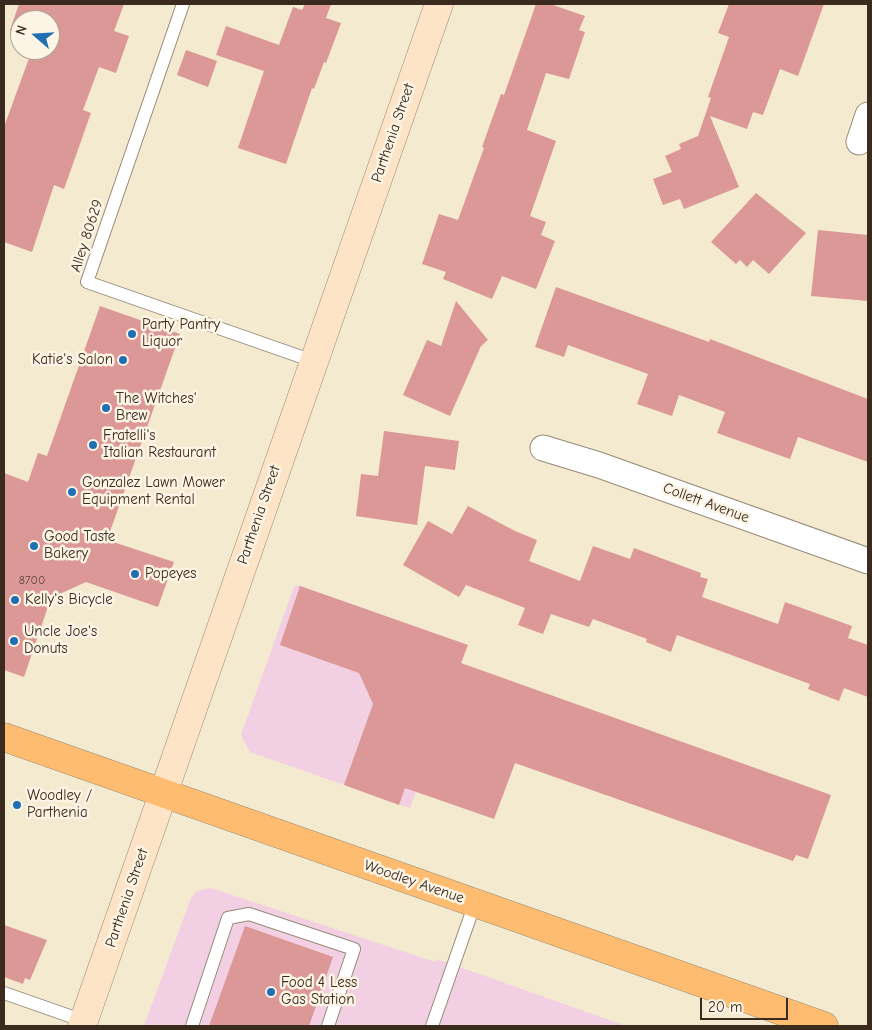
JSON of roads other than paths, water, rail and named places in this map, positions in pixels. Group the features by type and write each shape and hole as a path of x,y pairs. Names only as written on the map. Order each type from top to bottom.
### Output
{"main road":[{"name":"Parthenia Street","path":"83,1024 439,4"},
{"name":"Woodley Avenue","path":"4,738 475,903 791,1021 824,1026"}],"street":[{"path":"859,142 868,115"},
{"name":"Collett Avenue","path":"543,448 599,465 868,561"}],"lane":[{"name":"Alley 80629","path":"183,4 87,282 313,361"},
{"path":"432,1026 475,903"},
{"path":"192,1026 228,918 250,914 354,949 328,1026"},
{"path":"4,994 83,1024"}],"place":[{"name":"Party Pantry Liquor","path":"132,334"},
{"name":"Katie's Salon","path":"123,360"},
{"name":"The Witches' Brew","path":"106,408"},
{"name":"Fratelli's Italian Restaurant","path":"93,445"},
{"name":"Gonzalez Lawn Mower Equipment Rental","path":"72,492"},
{"name":"Good Taste Bakery","path":"34,546"},
{"name":"Popeyes","path":"135,574"},
{"name":"Kelly's Bicycle","path":"15,600"},
{"name":"Uncle Joe's Donuts","path":"14,641"},
{"name":"Woodley / Parthenia","path":"17,805"},
{"name":"Food 4 Less Gas Station","path":"271,992"}]}
